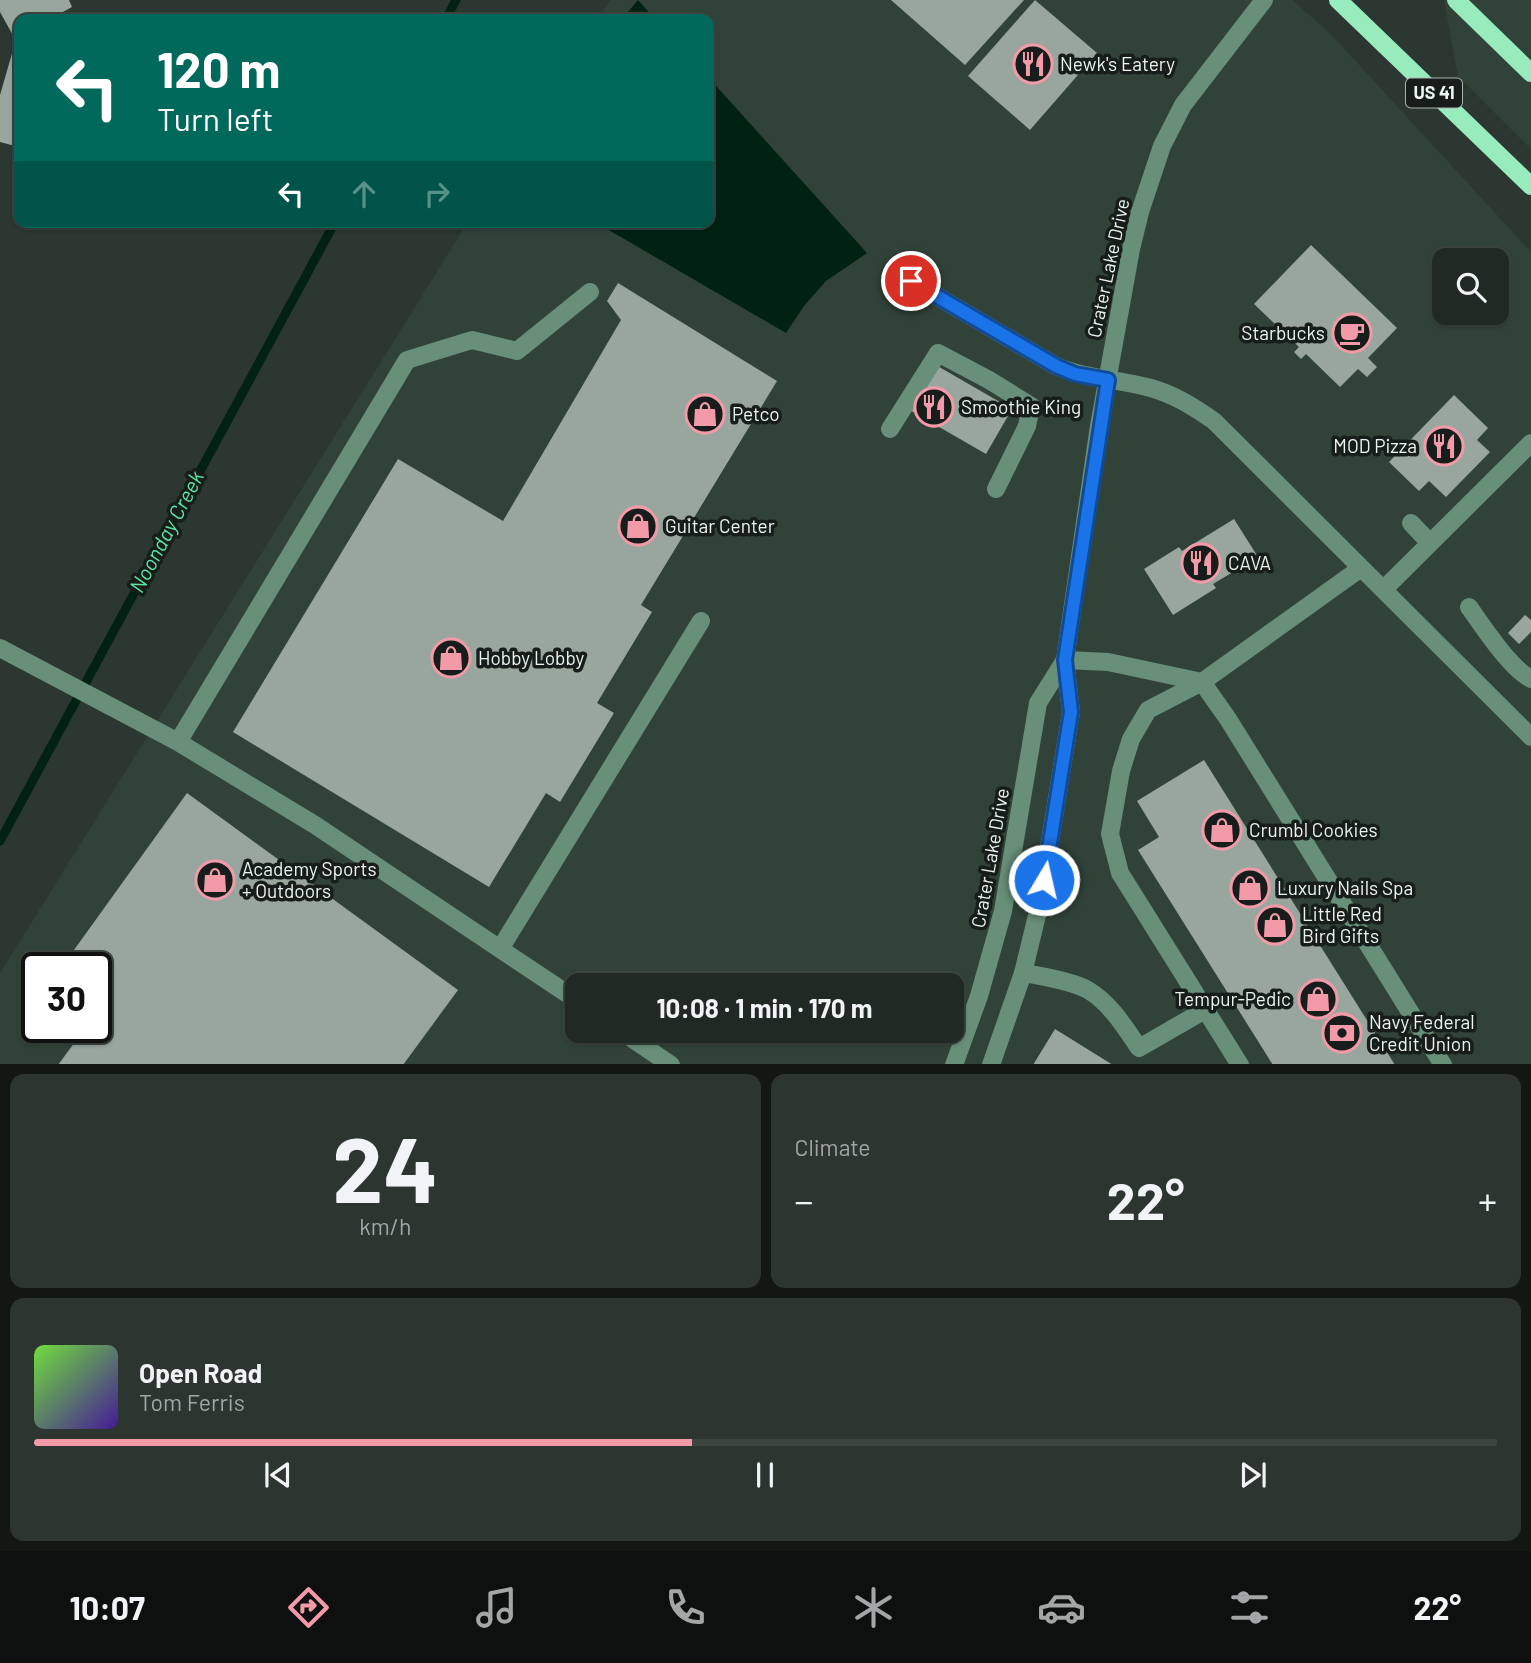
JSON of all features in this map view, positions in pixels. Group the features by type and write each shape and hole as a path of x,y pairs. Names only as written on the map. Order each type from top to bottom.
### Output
{"main road":[{"name":"US 41","path":"1338,0 1531,186"},
{"path":"1456,0 1531,73"}],"street":[{"name":"Crater Lake Drive","path":"991,1064 1023,973 1040,904 1071,712 1065,660 1131,249 1149,181 1162,146 1183,105 1264,0"},
{"path":"911,281 1056,366 1075,374 1151,388 1175,397 1214,421 1531,737"},
{"path":"178,742 407,360 472,340 517,351 590,292"},
{"path":"890,429 937,352 989,380 1031,406 1027,426 996,489"},
{"path":"1384,589 1531,443"},
{"path":"1411,523 1430,543"},
{"path":"1239,1064 1120,873 1110,834 1121,771 1131,739 1148,709 1202,681 1361,568"},
{"path":"1469,607 1494,642 1524,676 1531,679"},
{"path":"500,949 701,621"},
{"path":"0,648 178,742 315,825 565,992"},
{"name":"Crater Lake Drive","path":"954,1064 979,996 1003,911 1038,703 1065,660"},
{"path":"1065,660 1108,662 1202,681 1442,1064"},
{"path":"1023,973 1044,976 1087,989 1116,1014 1139,1048 1205,1010"},
{"path":"639,1043 670,1064"}],"shaded area":[{"path":"611,0 1292,0 1327,30 1531,252 1531,1064 0,1064 0,973 464,228 714,228 714,14 601,14"},
{"path":"638,0 651,14 626,14"},
{"path":"1444,0 1531,0 1531,149 1458,76"},
{"path":"714,84 867,253 826,281 804,306 786,333 605,228 714,228"}],"building":[{"path":"0,0 69,0 72,7 59,14 14,14 14,37 0,12"},
{"path":"891,0 1024,0 965,65"},
{"name":"Newk's Eatery","path":"1035,0 1097,53 1030,130 968,76"},
{"path":"13,50 14,146 0,142 0,95"},
{"path":"1311,245 1397,328 1368,358 1377,367 1367,377 1358,369 1340,387 1306,354 1301,359 1294,352 1299,347 1254,304"},
{"name":"Hobby Lobby","path":"618,283 777,381 641,605 652,612 597,703 614,713 560,802 546,793 489,887 233,732 398,459 503,521 621,320 607,301"},
{"path":"934,364 1012,409 986,454 908,409"},
{"name":"MOD Pizza","path":"1454,395 1488,428 1477,440 1490,452 1446,497 1429,481 1419,491 1389,462"},
{"name":"CAVA","path":"1234,519 1258,557 1213,584 1216,588 1173,615 1144,569 1179,547 1182,551"},
{"path":"1525,615 1531,620 1531,632 1519,644 1508,633"},
{"path":"1204,760 1394,1064 1272,1064 1138,850 1159,837 1137,801"},
{"name":"Academy Sports + Outdoors","path":"187,793 458,990 404,1064 59,1064 74,1043 112,1043 112,952 73,952"},
{"path":"1055,1029 1111,1064 1034,1064"}],"waterway":[{"name":"Noonday Creek","path":"449,14 456,0"},
{"name":"Noonday Creek","path":"0,841 332,228"}],"place":[{"name":"Newk's Eatery","path":"1033,64"},
{"name":"Starbucks","path":"1352,333"},
{"name":"Smoothie King","path":"934,407"},
{"name":"Petco","path":"705,414"},
{"name":"MOD Pizza","path":"1444,446"},
{"name":"Guitar Center","path":"638,526"},
{"name":"CAVA","path":"1201,563"},
{"name":"Hobby Lobby","path":"451,658"},
{"name":"Crumbl Cookies","path":"1222,830"},
{"name":"Academy Sports + Outdoors","path":"215,880"},
{"name":"Luxury Nails Spa","path":"1250,888"},
{"name":"Little Red Bird Gifts","path":"1275,925"},
{"name":"Tempur-Pedic","path":"1318,999"},
{"name":"Navy Federal Credit Union","path":"1342,1033"}],"route":[{"path":"911,281 1056,366 1075,374 1108,380 1065,660 1071,712 1044,880"}]}
